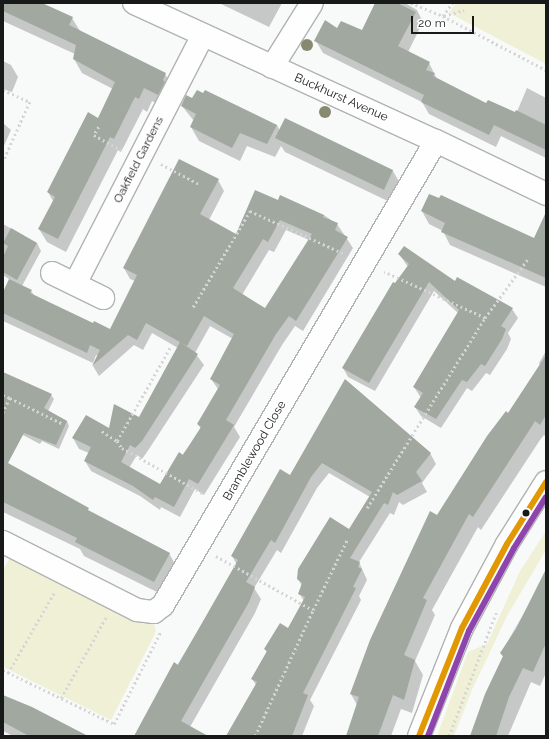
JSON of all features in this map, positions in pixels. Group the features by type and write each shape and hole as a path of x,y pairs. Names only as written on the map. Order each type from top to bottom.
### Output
{"street":[{"name":"Buckhurst Avenue","path":"134,3 436,141 546,194"},
{"path":"272,67 312,3"},
{"name":"Oakfield Gardens","path":"75,284 203,35"},
{"name":"Bramblewood Close","path":"154,612 163,605 224,504 436,141"},
{"path":"52,273 103,298"},
{"path":"419,736 462,628 507,544 546,482"},
{"path":"3,542 136,610 154,612"}],"path":[{"path":"411,3 443,16 546,70"},
{"path":"443,16 452,3"},
{"path":"443,16 464,10"},
{"path":"3,90 30,102 3,162"},
{"path":"99,126 94,135 200,184"},
{"path":"194,307 250,211 485,318"},
{"path":"367,508 485,318 527,260"},
{"path":"117,441 171,346"},
{"path":"3,395 63,424"},
{"path":"3,413 10,398"},
{"path":"102,431 117,441 122,448 224,504"},
{"path":"255,736 347,540"},
{"path":"198,546 313,610"},
{"path":"8,673 66,573"},
{"path":"61,698 116,599"},
{"path":"3,670 114,724 161,632 154,612"},
{"path":"449,736 497,612"}],"green space":[{"path":"456,3 546,3 546,64 449,13"},
{"path":"546,531 546,550 507,616 472,690 454,736 437,736 468,652 487,644 520,571"},
{"path":"13,552 152,618 156,630 154,636 111,720 3,667 3,570"}],"building":[{"path":"3,3 42,3 73,17 69,25 166,73 163,80 165,82 158,95 144,88 139,99 135,97 114,139 110,137 58,239 38,229 55,197 47,192 88,112 98,118 115,82 73,59 76,45 3,11"},
{"path":"375,3 397,3 416,12 398,46 430,62 426,70 435,73 433,76 486,103 488,100 515,112 516,110 546,125 546,150 494,125 489,135 421,102 424,95 314,41 325,20 337,28 341,21 362,30"},
{"path":"197,90 203,93 205,90 277,125 267,144 240,133 232,148 190,127 196,114 181,106 186,95 192,98"},
{"path":"285,118 393,170 384,190 275,138"},
{"path":"179,159 219,179 200,214 236,234 255,190 278,200 280,195 324,215 323,217 338,223 335,230 348,237 296,321 289,316 276,334 226,420 234,425 198,484 189,479 174,507 155,497 153,500 133,486 84,461 91,447 72,438 86,415 109,428 114,404 139,417 180,342 146,323 137,340 128,335 92,366 100,350 90,345 87,353 3,313 3,292 9,279 32,290 30,293 93,323 94,321 110,329 137,275 123,268","holes":["280,220 312,234 265,308 233,288 263,239 268,242","204,316 234,334 210,379 220,385 197,424 201,427 183,455 179,452 160,484 121,462 130,445 135,448 142,441 198,354 181,342 187,346"]},
{"path":"429,194 439,198 441,195 534,238 546,212 546,278 441,232 445,223 421,211"},
{"path":"11,228 37,243 17,280 3,272 3,257 8,246 3,243"},
{"path":"404,246 455,281 457,277 513,308 501,326 506,329 502,339 485,366 481,364 467,382 462,380 436,419 414,407 423,393 413,387 459,310 429,282 369,383 342,368 393,282 395,283 409,264 398,254"},
{"path":"546,355 546,415 540,425 535,421 473,517 469,514 423,598 427,600 404,655 415,660 404,700 393,695 378,736 346,736 359,697 350,694 370,640 430,511 437,515 487,436 506,411 508,413"},
{"path":"3,372 52,394 44,408 67,421 56,445 24,433 8,463 89,508 88,510 170,553 154,582 75,542 77,538 3,502"},
{"path":"345,379 431,453 416,472 422,481 397,495 393,492 388,505 384,503 350,558 360,562 358,567 362,569 353,587 356,588 303,693 308,695 292,736 226,736 257,682 251,679 267,651 264,649 280,623 288,628 305,597 298,594 302,583 297,579 298,569 330,517 349,529 372,492 322,463 311,477 275,543 271,540 246,582 255,587 249,602 181,721 208,736 134,736 174,662 178,665 238,560 231,556 280,469 290,475"},
{"path":"546,569 546,643 533,672 523,668 509,697 496,736 470,736 485,694 503,656 500,653 516,629"},
{"path":"3,695 32,707 88,736 29,736 3,722"}],"transit line":[{"path":"419,736 462,628 507,544 546,482"},
{"path":"428,736 469,631 514,548 546,497"}]}
